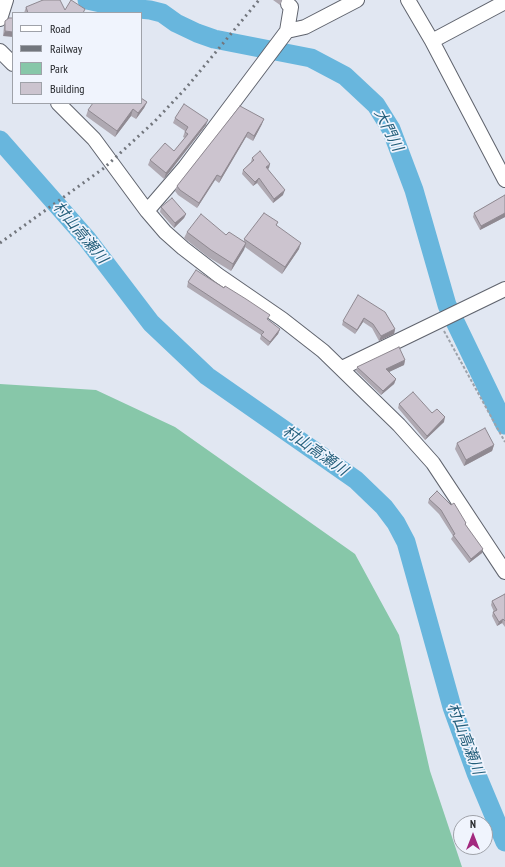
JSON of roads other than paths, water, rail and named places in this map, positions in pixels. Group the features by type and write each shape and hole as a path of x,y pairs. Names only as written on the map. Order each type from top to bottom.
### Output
{"street":[{"path":"0,19 6,0"},
{"path":"287,32 304,27 357,0"},
{"path":"408,0 432,41 505,180"},
{"path":"432,41 505,2"},
{"path":"147,211 185,167 264,60 287,32 291,7 288,4"},
{"path":"0,51 12,63"},
{"path":"59,104 94,139 147,211 165,232 218,275 282,319 342,368 399,425 433,463 505,572"},
{"path":"342,368 505,289"}],"waterway":[{"name":"大門川","path":"87,0 119,7 150,10 162,13 176,23 214,39 311,58 345,76 376,105 391,129 414,190 447,305 505,425"},
{"name":"村山高瀬川","path":"0,140 87,239 151,323 207,376 356,480 384,507 396,523 406,542 452,707 476,773 505,842"}],"railway":[{"path":"0,243 104,168 155,121 186,88 259,0"}]}
